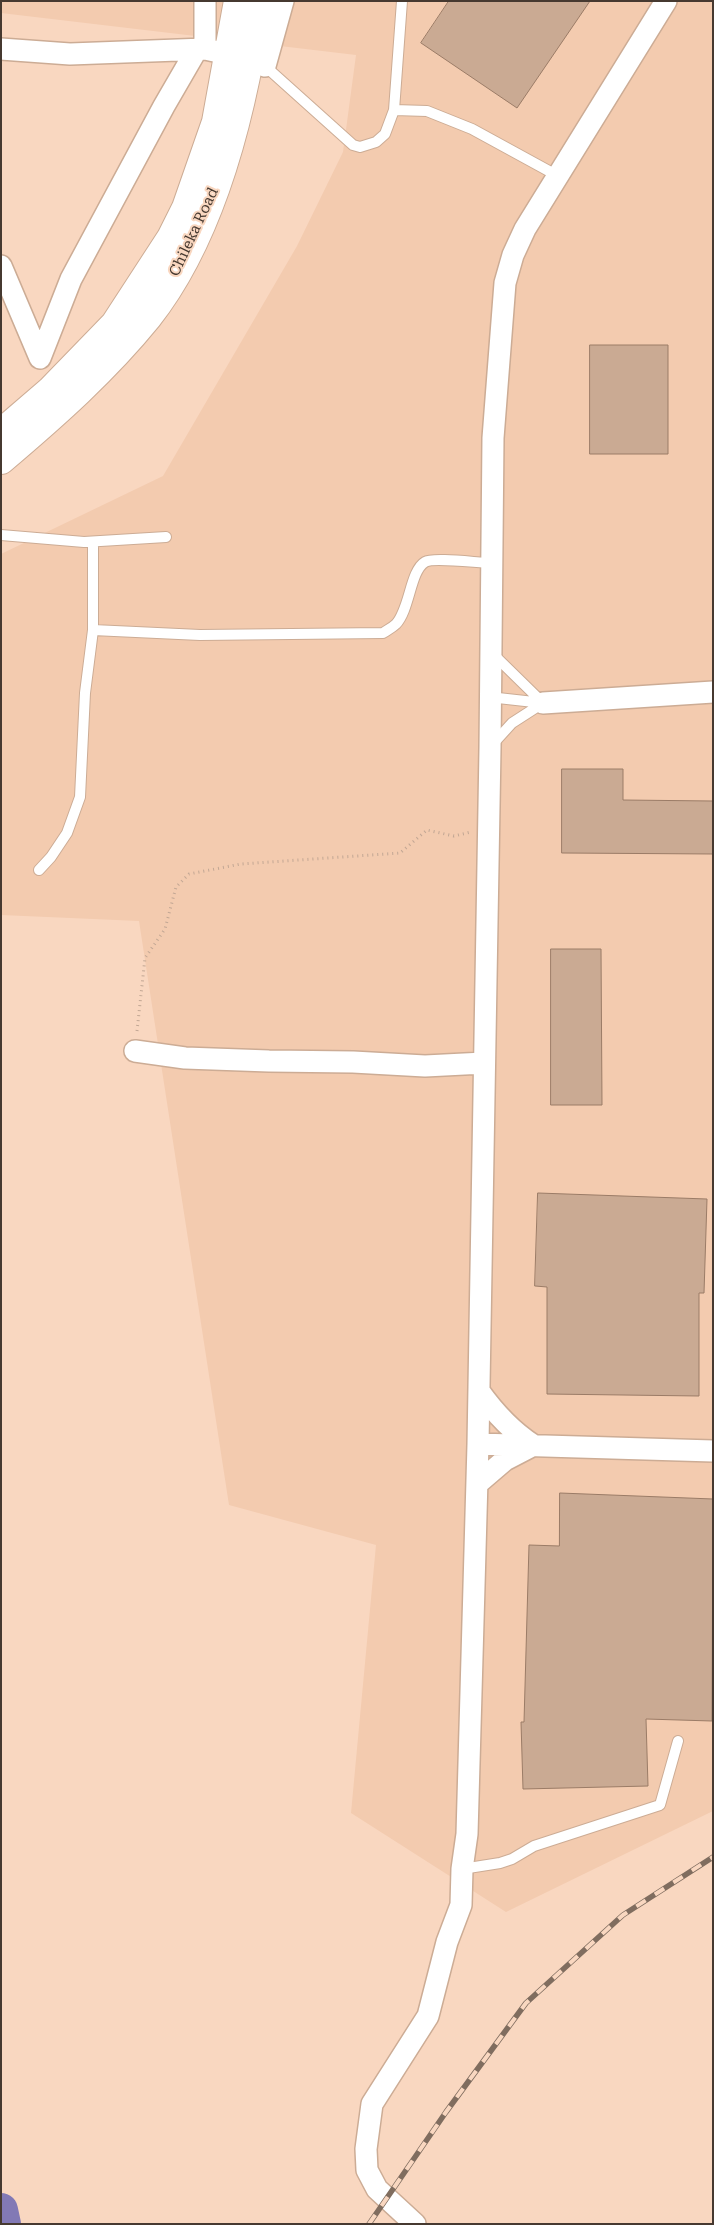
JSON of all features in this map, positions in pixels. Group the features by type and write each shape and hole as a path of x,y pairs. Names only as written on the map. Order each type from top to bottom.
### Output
{"highway":[{"path":"1,433 50,391 115,324 171,238 186,208 216,122 238,1"},
{"name":"Chileka Road","path":"1,460 79,392 117,353 149,315 178,271 198,230 228,152 229,56 259,1"}],"street":[{"path":"205,1 229,56"},
{"path":"1,266 40,358 71,279 164,106 229,56 283,1"},
{"path":"415,2224 377,2189 367,2170 366,2149 372,2104 428,2016 447,1942 461,1905 462,1869 468,1834 479,1391 490,748 492,438 505,283 513,255 525,229 666,1"},
{"path":"1,49 70,54 229,56"},
{"path":"543,703 713,692"},
{"path":"135,1051 185,1058 260,1061 353,1062 425,1066 484,1063"},
{"path":"479,1391 507,1426 533,1445"},
{"path":"478,1444 713,1451"},
{"path":"477,1484 504,1460 533,1445"}],"lane":[{"path":"229,56 353,145 360,147 376,142 385,134 394,110 402,1"},
{"path":"394,110 427,111 463,126 558,176"},
{"path":"1,535 93,542 166,537"},
{"path":"39,870 51,857 67,832 80,797 85,693 93,630 93,542"},
{"path":"93,630 200,635 383,633 395,625 404,611 418,569 426,561 438,559 491,563"},
{"path":"490,650 543,703"},
{"path":"490,697 543,703"},
{"path":"490,748 512,723 543,703"},
{"path":"462,1869 512,1859 534,1846 660,1805 678,1741"}],"path":[{"path":"135,1051 144,958 165,929 176,887 189,874 241,864 400,853 427,830 454,836 488,829"}],"shaded area":[{"path":"1,1 713,1 713,1811 506,1912 351,1813 376,1545 229,1505 139,921 1,915 1,554 163,476 297,246 343,152 356,55 1,13"}],"building":[{"path":"449,1 590,1 517,108 421,43"},
{"path":"590,345 668,345 668,454 590,454"},
{"path":"562,769 623,769 623,800 713,801 713,854 562,853"},
{"path":"551,949 601,949 602,1105 551,1105"},
{"path":"538,1193 707,1199 704,1293 699,1293 699,1396 547,1394 547,1287 535,1286"},
{"path":"560,1493 713,1499 712,1721 646,1719 648,1786 523,1789 521,1722 524,1722 529,1545 559,1546"}],"waterway":[{"path":"1,2210 4,2224"}],"railway":[{"path":"369,2224 446,2112 526,2003 623,1915 713,1857"}]}
